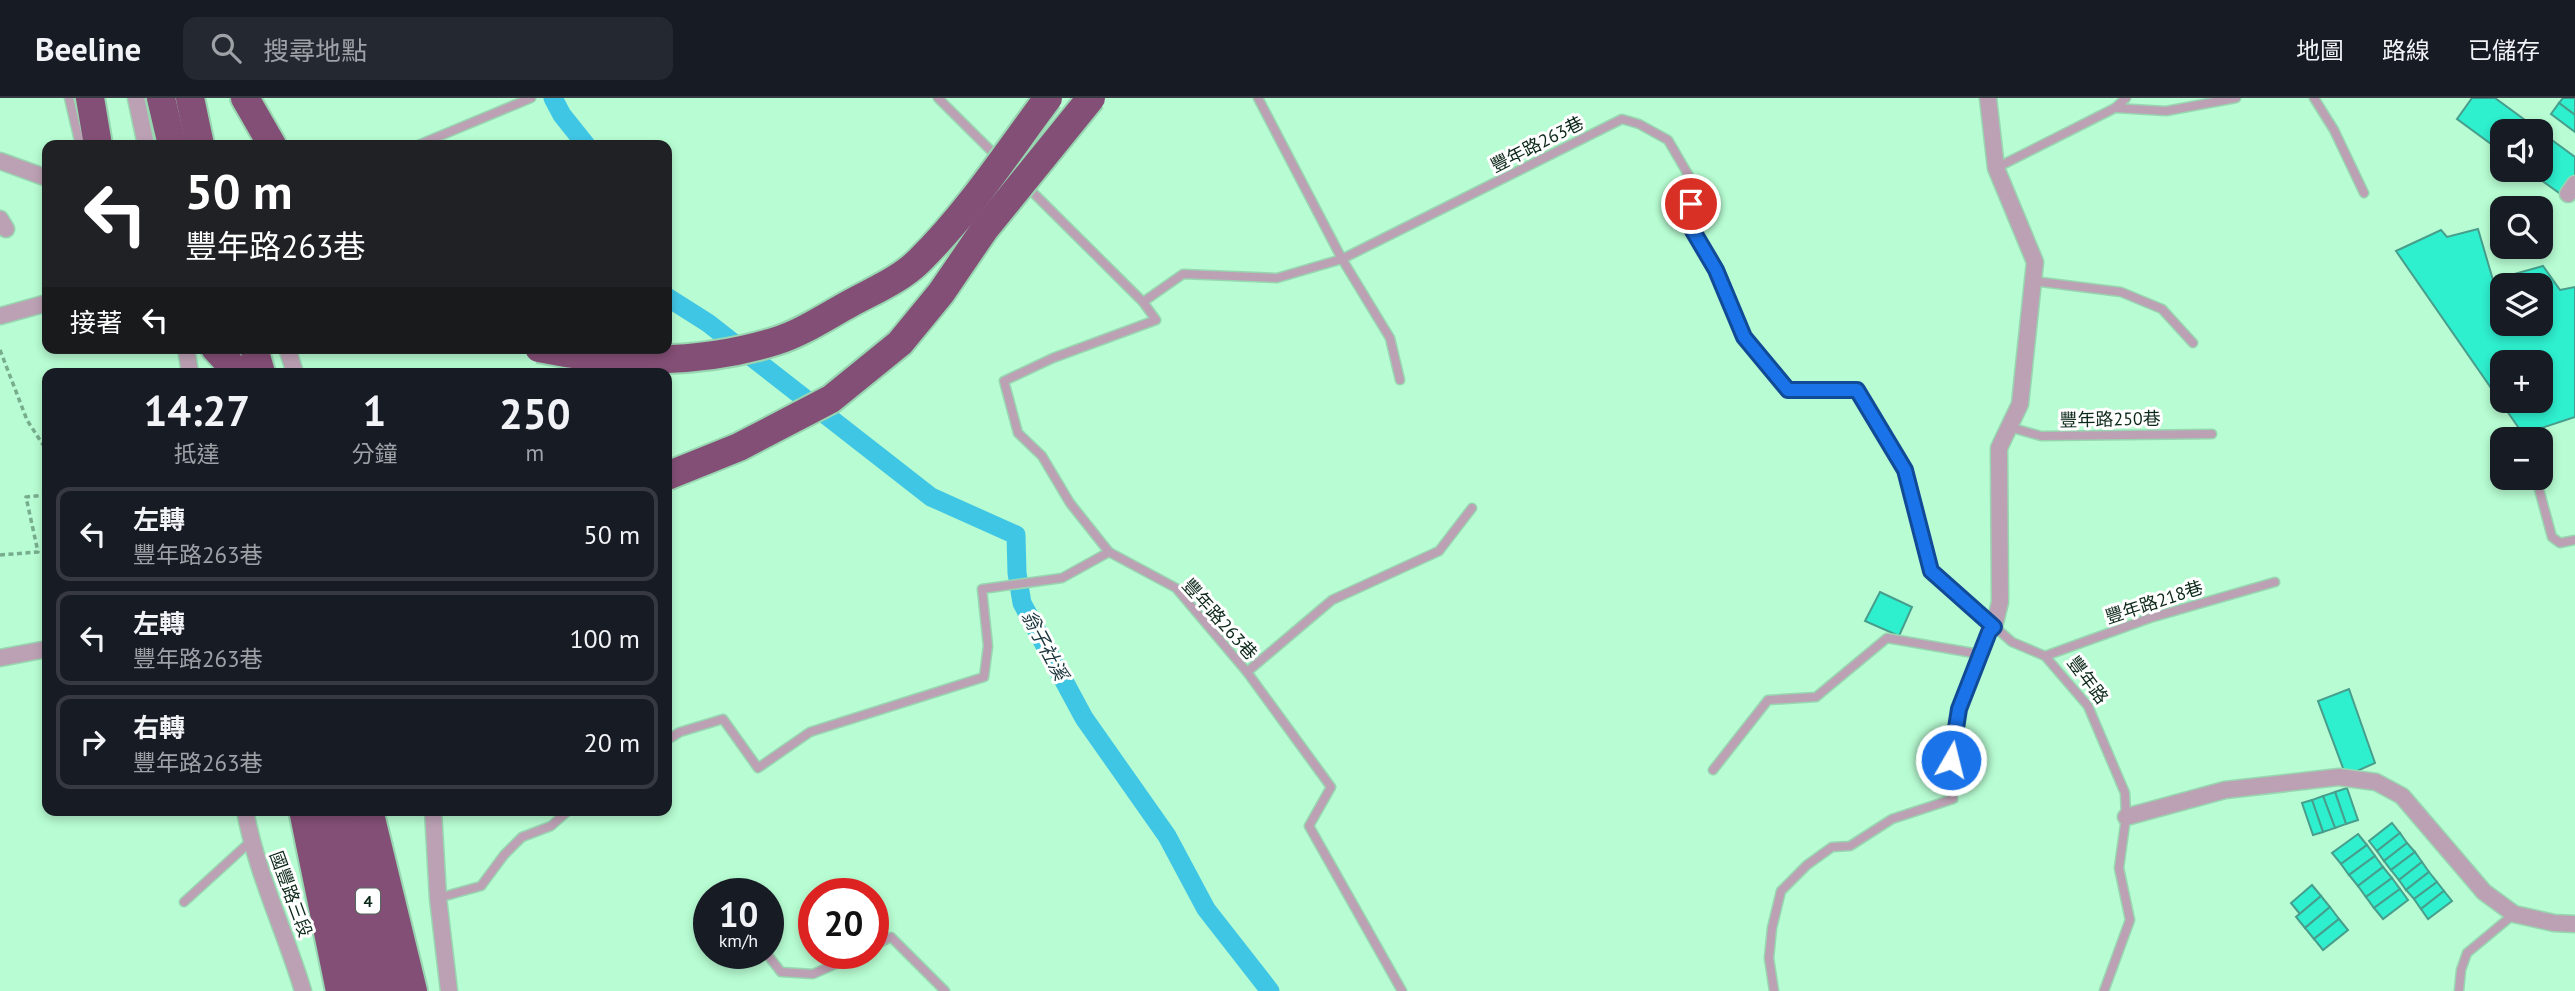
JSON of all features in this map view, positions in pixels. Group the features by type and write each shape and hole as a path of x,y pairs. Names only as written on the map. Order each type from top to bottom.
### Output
{"highway":[{"path":"90,98 97,140"},
{"path":"163,98 171,140"},
{"path":"190,98 199,140"},
{"path":"245,98 269,140"},
{"path":"566,354 635,361 673,359 745,348 775,341 800,331 918,263 965,208 1048,98"},
{"path":"672,474 739,447 831,399 900,343 941,293 984,230 1091,98"},
{"path":"229,354 250,362"},
{"path":"304,816 340,991"},
{"name":"4","path":"324,816 362,991"},
{"name":"4","path":"348,816 389,991"},
{"path":"370,816 413,991"}],"street":[{"path":"136,98 145,140"},
{"path":"196,98 204,140"},
{"path":"1988,98 1996,168 2035,262 2020,404 1999,448 2000,602 1994,627"},
{"path":"0,161 42,176"},
{"path":"0,316 42,304"},
{"path":"0,658 42,650"},
{"path":"2126,817 2224,790 2339,777 2376,782 2402,796 2484,892 2514,914 2554,923 2575,924"},
{"name":"國豐路三段","path":"246,816 251,841 287,937 303,991"},
{"path":"433,816 438,898 449,991"}],"lane":[{"path":"69,98 79,140"},
{"path":"430,140 531,98"},
{"path":"938,98 1143,302"},
{"path":"1258,98 1342,259 1390,338 1400,380"},
{"path":"1996,168 2115,108 2126,98"},
{"path":"2115,108 2166,110 2236,98"},
{"path":"2314,98 2334,130 2364,193"},
{"name":"豐年路263巷","path":"1402,991 1309,826 1331,787 1247,672 1176,588 1109,552 1070,503 1042,456 1018,433 1004,382 1053,358 1156,320 1143,302 1184,274 1277,278 1342,259 1622,118 1668,140 1689,176 1693,231 1716,270 1744,337 1788,390 1857,390 1905,470 1931,571 1994,627"},
{"path":"2033,281 2121,292 2162,309 2193,343"},
{"name":"豐年路250巷","path":"2009,426 2041,436 2212,434"},
{"path":"2539,490 2552,537 2560,543 2575,540"},
{"path":"1247,672 1332,600 1439,551 1472,508"},
{"path":"672,737 723,719 758,768 810,732 984,677 988,646 982,589 1062,578 1109,552"},
{"name":"豐年路218巷","path":"2045,656 2150,618 2275,582"},
{"path":"1774,991 1769,958 1772,928 1781,891 1807,865 1832,847 1850,846 1892,820 1952,799 1949,779 1959,709 1979,654 1994,627"},
{"name":"豐年路","path":"1994,627 2012,642 2045,656 2088,706 2125,793 2126,817 2119,868 2130,920 2104,991"},
{"path":"1713,770 1769,700 1816,697 1887,639 1979,654"},
{"path":"438,898 481,886 504,855 522,837 551,827 563,816"},
{"path":"184,902 251,841"},
{"path":"2459,991 2461,970 2467,953 2514,914"},
{"path":"889,938 891,937 945,991"},
{"path":"779,969 782,972 813,974 826,969"}],"path":[{"path":"0,350 27,420 42,443"},
{"path":"0,555 38,552 26,498 42,496"}],"building":[{"path":"2472,98 2495,98 2524,119 2490,119 2490,143 2457,119"},
{"path":"2563,98 2575,98 2575,115 2559,103"},
{"path":"2559,103 2575,115 2575,132 2551,114"},
{"path":"2553,141 2575,157 2575,178 2562,195 2544,182 2553,182"},
{"path":"2478,229 2491,273 2490,336 2553,336 2553,280 2560,290 2575,287 2575,417 2544,427 2518,427 2508,413 2553,413 2553,350 2490,350 2490,386 2396,251 2441,230 2447,237"},
{"path":"2543,266 2548,273 2518,273"},
{"path":"1880,592 1912,607 1899,636 1865,621"},
{"path":"2349,689 2375,763 2346,776 2318,701"},
{"path":"2347,788 2358,820 2346,824 2335,792"},
{"path":"2335,792 2346,824 2335,828 2323,796"},
{"path":"2323,796 2335,828 2323,832 2312,800"},
{"path":"2312,800 2323,832 2313,835 2302,803"},
{"path":"2392,823 2400,833 2377,851 2369,841"},
{"path":"2400,833 2407,843 2384,861 2377,851"},
{"path":"2358,834 2367,845 2341,864 2332,853"},
{"path":"2407,843 2415,852 2391,870 2384,861"},
{"path":"2367,845 2375,856 2349,875 2341,864"},
{"path":"2415,852 2422,862 2399,880 2391,870"},
{"path":"2375,856 2383,867 2358,886 2349,875"},
{"path":"2422,862 2429,872 2406,890 2399,880"},
{"path":"2383,867 2392,878 2366,897 2358,886"},
{"path":"2429,872 2437,882 2414,899 2406,890"},
{"path":"2392,878 2400,889 2374,908 2366,897"},
{"path":"2437,882 2444,891 2421,909 2414,899"},
{"path":"2312,885 2321,896 2300,914 2291,903"},
{"path":"2400,889 2408,900 2383,919 2374,908"},
{"path":"2444,891 2452,901 2428,919 2421,909"},
{"path":"2321,896 2330,907 2305,928 2296,917"},
{"path":"2330,907 2339,919 2314,939 2305,928"},
{"path":"2339,919 2348,930 2323,950 2314,939"}],"waterway":[{"name":"翁子社溪","path":"553,98 562,115 582,140"},
{"name":"翁子社溪","path":"672,300 708,323 931,497 1016,535 1017,573 1022,603 1084,718 1167,836 1206,909 1270,991"}],"route":[{"path":"1691,204 1693,231 1716,270 1744,337 1788,390 1857,390 1905,470 1931,571 1994,627 1989,632 1959,709 1951,760"}]}
